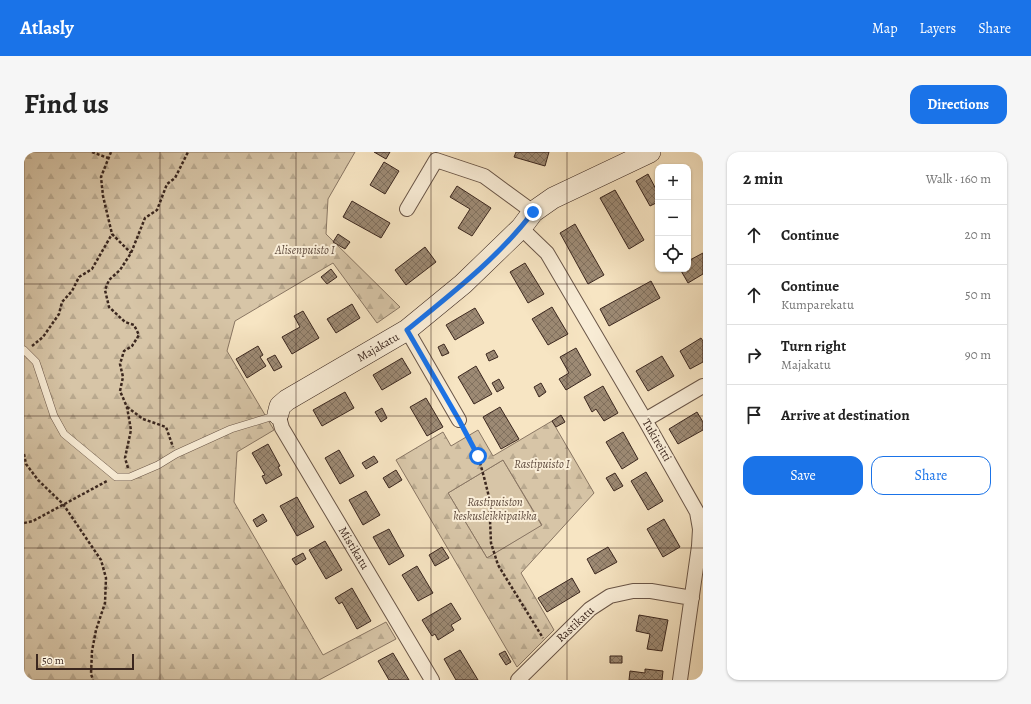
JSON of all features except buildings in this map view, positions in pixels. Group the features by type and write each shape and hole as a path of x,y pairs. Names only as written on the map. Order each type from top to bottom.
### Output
{"street":[{"name":"Majakatu","path":"278,414 280,406 287,400 407,330 463,284 527,220 552,198 650,152"},
{"name":"Tukireitti","path":"407,209 436,160 484,176 527,220 646,420 697,512 700,529 699,546 680,680"},
{"path":"407,330 459,420"},
{"path":"646,420 703,386"},
{"name":"Mistikatu","path":"278,414 282,428 432,680"},
{"name":"Rastikatu","path":"518,680 590,609 610,596 634,591 651,591 692,598"}],"lane":[{"path":"25,350 36,362 54,416 64,434 116,477 130,477 231,429 278,414"}],"path":[{"path":"92,152 108,158"},
{"path":"111,152 101,177 103,196 112,234 131,253"},
{"path":"130,477 125,458 131,430 127,407 120,391 123,377 120,364 124,351 132,346 139,335 134,324 125,322 109,307 105,290 109,280 120,270 131,253 145,218 156,210 167,184 175,178 188,152"},
{"path":"25,350 43,337 59,314 62,302 72,291 78,277 92,269 112,234"},
{"path":"127,407 143,419 166,427 176,454"},
{"path":"459,420 478,456 484,476 489,498 491,543 498,564 550,649"},
{"path":"24,454 25,464 38,480 63,504 101,560 106,578 105,603 96,630 92,651 91,674 93,680"},
{"path":"24,523 33,521 53,511 63,504 116,477"}],"green space":[{"name":"Alisenpuisto I","path":"24,152 355,152 328,199 326,234 400,307 377,323 333,263 235,321 227,351 274,430 237,452 234,502 323,655 386,622 396,639 319,680 24,680"},
{"name":"Rastipuisto I","path":"552,421 594,493 521,573 554,630 517,667 396,460 443,432 451,446 478,430 493,456","holes":["503,460 542,525 487,558 448,493"]},
{"name":"Rastipuiston keskusleikkipaikka","path":"503,460 542,526 487,558 448,493"}],"route":[{"path":"478,456 407,330 463,284 521,228 533,212"}]}
